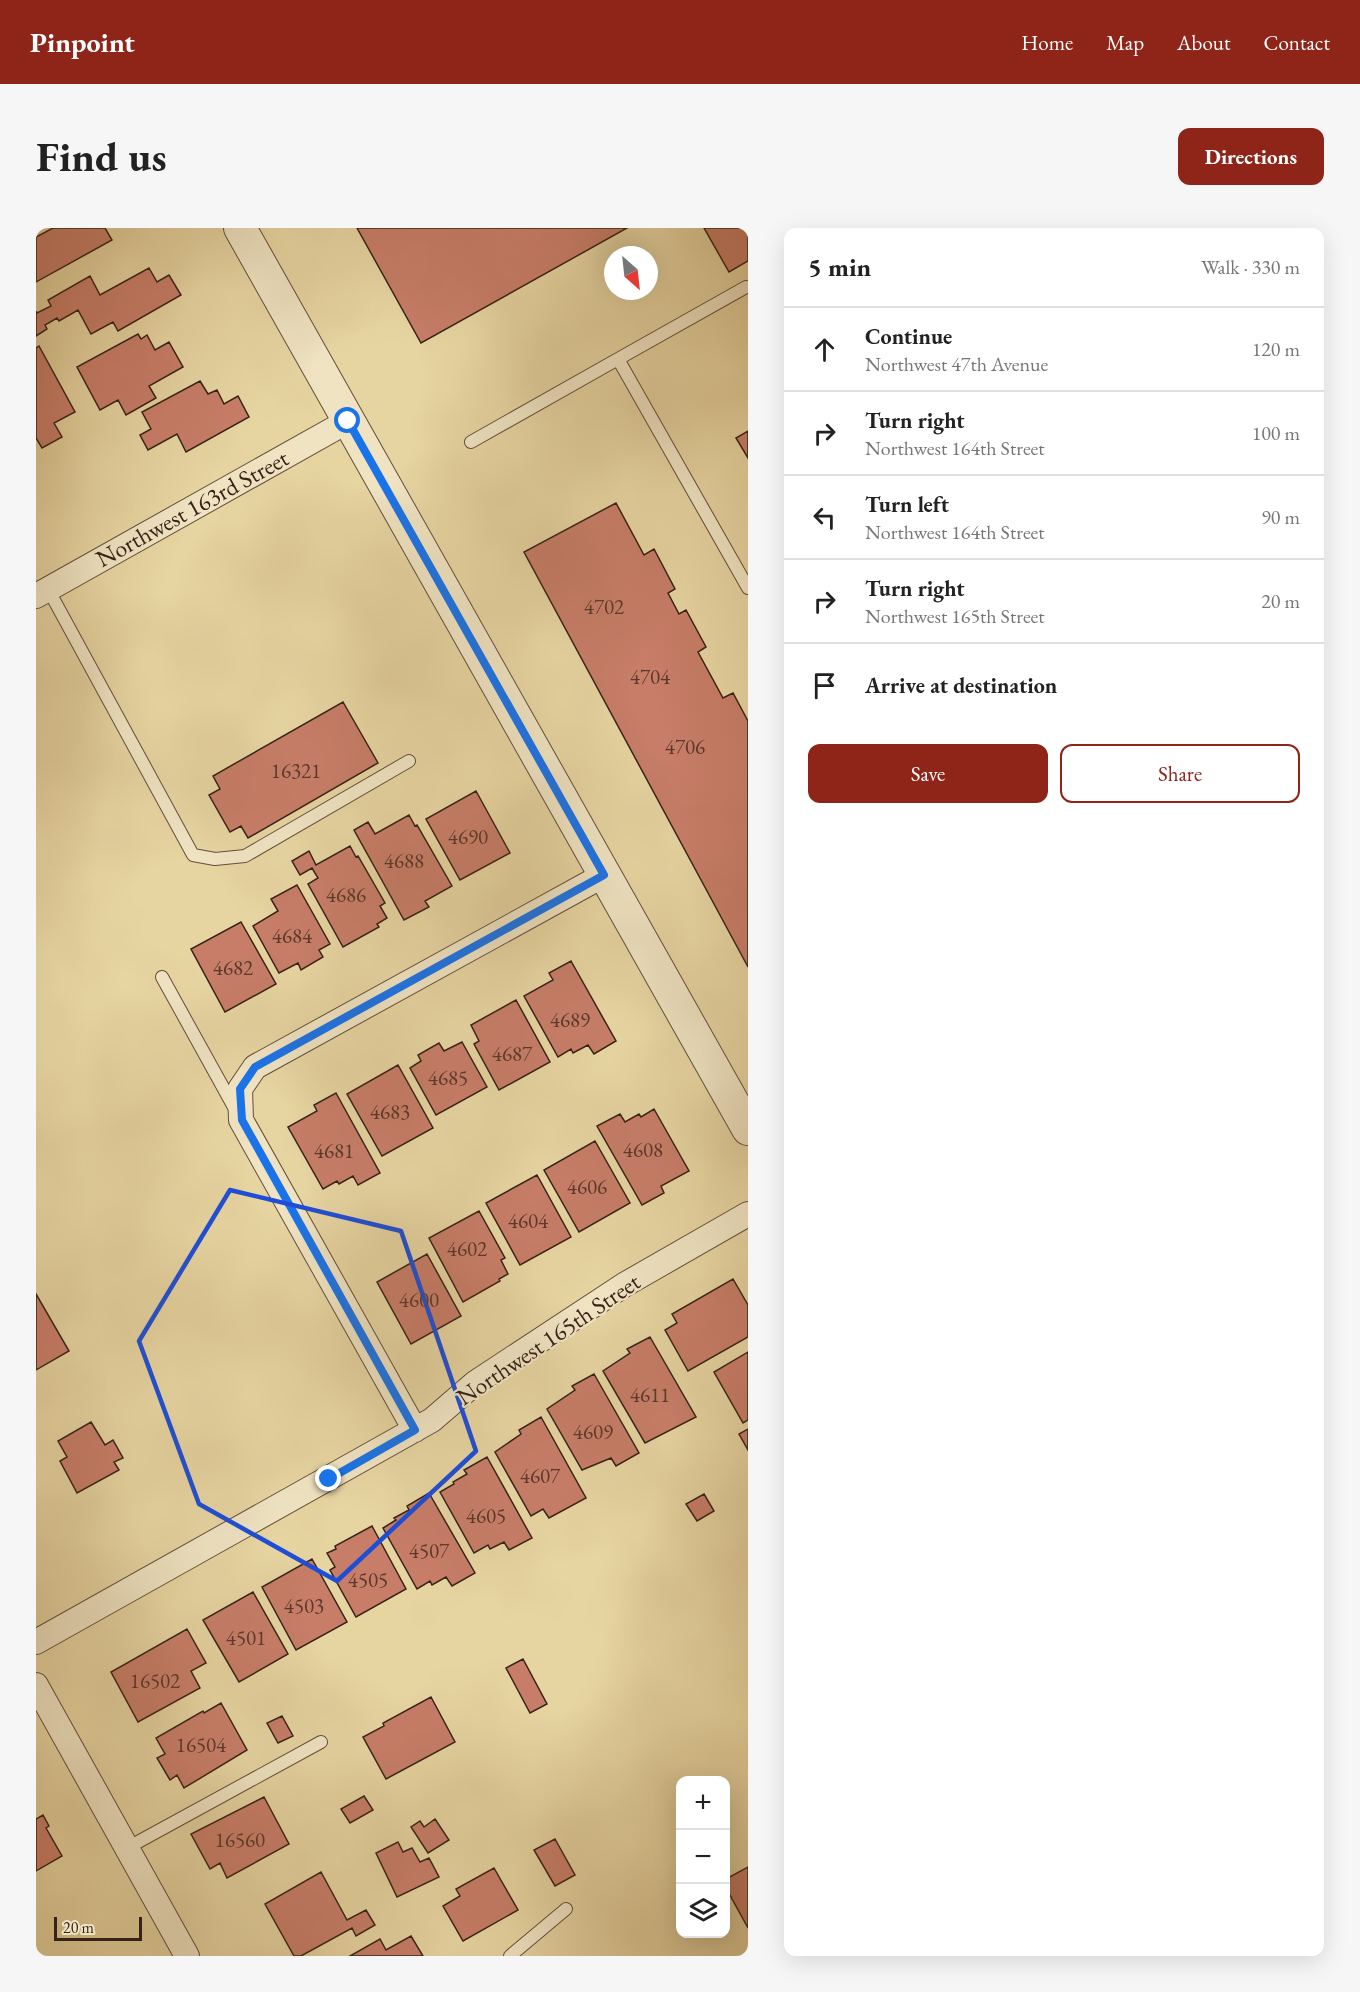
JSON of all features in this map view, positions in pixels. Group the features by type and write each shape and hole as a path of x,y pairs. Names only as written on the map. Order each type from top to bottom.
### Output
{"street":[{"path":"240,228 748,1129"},
{"name":"Northwest 163rd Street","path":"42,593 348,421"},
{"path":"415,1430 242,1120 240,1089 255,1067 604,875"},
{"name":"Northwest 165th Street","path":"36,1642 432,1420 475,1383 614,1291 748,1214"},
{"path":"36,1685 187,1956"}],"lane":[{"path":"471,442 746,287"},
{"path":"618,359 748,588"},
{"path":"42,593 193,855 215,859 245,856 409,761"},
{"path":"162,977 242,1120"},
{"path":"127,1848 321,1742"},
{"path":"510,1956 566,1909"}],"highlighted area":[{"path":"230,1190 401,1231 476,1451 337,1581 199,1504 139,1341"}],"building":[{"path":"53,228 105,228 112,240 36,282 36,237"},
{"path":"357,228 627,228 421,343"},
{"path":"704,228 748,228 748,261 729,272"},
{"path":"149,268 157,282 169,275 181,295 118,331 113,322 91,334 78,310 59,321 57,318 45,325 47,329 36,336 36,311 37,313 51,306 48,300 90,276 100,295"},
{"path":"138,334 141,339 147,335 155,350 169,342 183,367 149,386 156,398 126,415 118,400 100,410 77,367"},
{"path":"39,346 75,412 54,423 62,437 42,448 36,438 36,348"},
{"path":"200,381 208,394 217,390 224,404 238,396 249,417 186,452 177,434 148,450 140,435 151,429 142,412"},
{"path":"748,431 748,458 736,438"},
{"path":"616,503 644,555 654,549 675,589 668,593 679,614 686,610 706,647 698,652 723,698 733,693 748,721 748,967 524,552"},
{"path":"343,702 378,763 248,838 241,826 230,832 209,795 220,789 213,776"},
{"path":"476,791 510,853 460,880 426,819"},
{"path":"409,815 452,886 425,901 429,907 404,920 354,830 368,822 375,834"},
{"path":"350,846 385,903 380,906 387,918 377,924 379,927 343,947 308,884 318,878 312,868 300,875 292,861 309,851 316,865"},
{"path":"297,885 330,944 319,950 323,957 301,970 298,963 279,973 253,926 278,911 271,899"},
{"path":"241,922 276,984 225,1012 191,949"},
{"path":"571,961 616,1041 594,1054 588,1045 573,1053 571,1049 558,1057 524,996 553,980 549,973"},
{"path":"516,1000 550,1062 499,1090 474,1044 479,1041 471,1025"},
{"path":"462,1042 487,1087 436,1115 410,1068 421,1061 418,1055 439,1043 444,1051"},
{"path":"398,1065 433,1128 382,1156 347,1094"},
{"path":"336,1093 380,1173 358,1185 353,1176 323,1189 288,1127 317,1111 314,1105"},
{"path":"654,1109 689,1171 661,1186 664,1193 642,1205 597,1126 620,1114 625,1122 639,1114 641,1117"},
{"path":"595,1141 630,1203 579,1232 544,1170"},
{"path":"537,1175 571,1237 520,1265 486,1203"},
{"path":"479,1211 505,1258 501,1260 508,1274 463,1302 429,1238"},
{"path":"427,1254 461,1316 411,1344 377,1282"},
{"path":"733,1279 748,1305 748,1337 688,1371 665,1330 677,1323 672,1314"},
{"path":"36,1294 69,1351 36,1370"},
{"path":"650,1337 696,1417 645,1443 603,1371 630,1353 627,1349"},
{"path":"748,1352 748,1420 743,1423 714,1372"},
{"path":"594,1374 639,1453 616,1466 611,1458 582,1470 547,1409 575,1390 572,1386"},
{"path":"541,1417 586,1498 549,1518 543,1509 531,1516 495,1452 521,1434 519,1430"},
{"path":"91,1422 105,1445 113,1440 123,1458 114,1462 119,1470 77,1493 60,1461 67,1457 58,1441"},
{"path":"748,1429 748,1450 739,1434"},
{"path":"487,1457 532,1538 509,1550 504,1542 490,1549 488,1545 474,1553 440,1492 467,1474 464,1470"},
{"path":"429,1493 475,1573 452,1586 446,1577 432,1585 430,1581 417,1589 383,1528 396,1520 394,1518 409,1510 407,1506"},
{"path":"704,1494 714,1511 697,1521 686,1504"},
{"path":"372,1526 406,1589 356,1617 330,1570 335,1567 327,1553 336,1549 335,1546"},
{"path":"312,1559 347,1622 296,1650 262,1587"},
{"path":"253,1592 288,1654 239,1682 203,1620"},
{"path":"187,1629 206,1663 191,1671 200,1688 138,1722 111,1672"},
{"path":"523,1659 547,1704 530,1713 506,1668"},
{"path":"431,1697 455,1742 386,1779 363,1737 384,1726 383,1723"},
{"path":"221,1703 247,1750 184,1788 177,1775 170,1780 157,1758 165,1754 156,1738"},
{"path":"282,1716 293,1736 278,1743 267,1723"},
{"path":"364,1796 373,1810 350,1823 341,1809"},
{"path":"264,1797 289,1844 227,1878 220,1863 210,1869 191,1834"},
{"path":"43,1815 49,1826 46,1828 62,1856 36,1871 36,1819"},
{"path":"435,1819 449,1840 428,1853 411,1827 420,1821 424,1827"},
{"path":"555,1839 575,1875 555,1886 534,1850"},
{"path":"398,1842 403,1852 412,1848 420,1862 429,1858 439,1877 397,1897 376,1853"},
{"path":"748,1867 748,1928 730,1895 730,1877"},
{"path":"494,1868 518,1910 463,1941 443,1906 460,1896 456,1889"},
{"path":"321,1872 347,1920 366,1910 375,1925 356,1936 352,1928 301,1956 294,1956 265,1904"},
{"path":"411,1936 423,1956 350,1956 380,1939 386,1950"}],"route":[{"path":"329,1479 415,1430 242,1120 240,1089 255,1067 604,875 348,421"}]}
